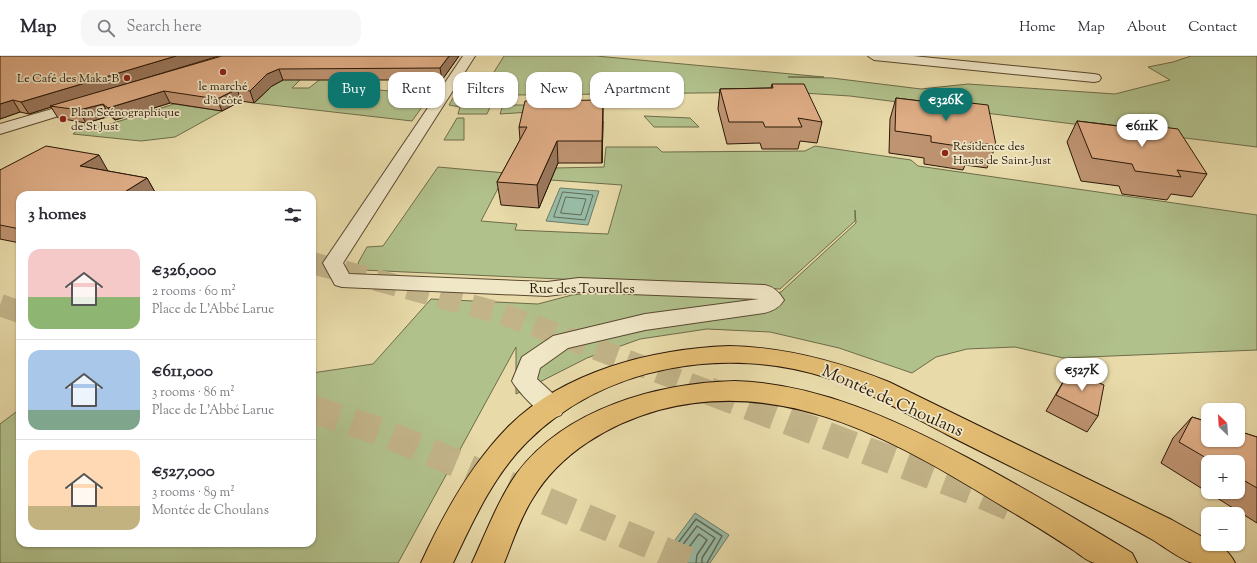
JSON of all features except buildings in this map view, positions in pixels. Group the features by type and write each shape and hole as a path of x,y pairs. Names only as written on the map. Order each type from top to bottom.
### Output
{"main road":[{"name":"Montée de Choulans","path":"437,563 464,508 497,457 535,419 585,388 610,378 660,362 681,358 727,354 751,355 817,366 848,377 894,397 1130,513 1219,563"},
{"name":"Montée de Choulans","path":"488,563 516,500 527,482 538,468 568,443 608,418 643,405 679,396 732,391 751,391 790,396 836,409 861,419 972,473 1061,525 1121,563"}],"street":[{"name":"Rue des Tourelles","path":"469,56 333,263 342,280 547,289 579,285 765,292 773,300 764,306 645,322 561,342 530,364 524,381 552,408"},
{"path":"874,56 1094,78"},
{"path":"0,129 98,100"}],"shaded area":[{"path":"504,56 596,56 824,77 788,77 832,78 921,89 968,84 1115,94 1170,80 1148,67 1173,62 1191,56 1257,56 1257,147 850,96 787,92 684,93 684,72 590,72 590,94 582,94 582,72 526,72 526,95 518,95 518,72 494,72"},
{"path":"310,70 292,88 309,88 323,77 328,77 328,108 380,108 380,90 388,91 388,108 421,108 412,121 254,103 281,72"},
{"path":"453,98 453,106 449,105"},
{"path":"174,104 222,111 175,137 141,141 73,134 87,123 107,125"},
{"path":"518,105 526,105 526,108 561,108 561,110 500,114 502,108 518,108"},
{"path":"460,108 490,108 487,114 458,114"},
{"path":"644,116 690,118 699,127 654,127"},
{"path":"457,118 464,118 464,140 444,140"},
{"path":"815,146 911,160 918,166 1257,215 1257,350 1063,358 1015,347 967,349 936,357 912,373 839,348 770,332 707,329 640,339 587,358 516,394 516,347 398,563 0,563 0,424 16,412 16,547 316,547 316,372 373,364 431,299 538,304 572,295 599,292 751,299 781,292 856,223 855,210 855,221 780,289 362,270 358,263 367,247 383,246 438,167 506,173 481,221 517,224 515,230 608,234 622,185 551,180 554,168 604,167 606,147 657,147 662,152 805,151"}],"water":[{"path":"560,188 599,191 588,225 546,221"},
{"path":"695,513 729,535 710,563 658,563"}],"tunnel":[{"path":"316,264 500,313 711,392"},
{"path":"0,305 16,311"},
{"path":"709,391 973,491 1017,510"},
{"path":"316,410 382,432 693,563"}],"place":[{"name":"le marché d'à côté","path":"223,72"},
{"name":"Le Café des Maka-B","path":"127,78"},
{"name":"Plan Scénographique de St Just","path":"63,119"},
{"name":"Résidence des Hauts de Saint-Just","path":"945,153"}]}
